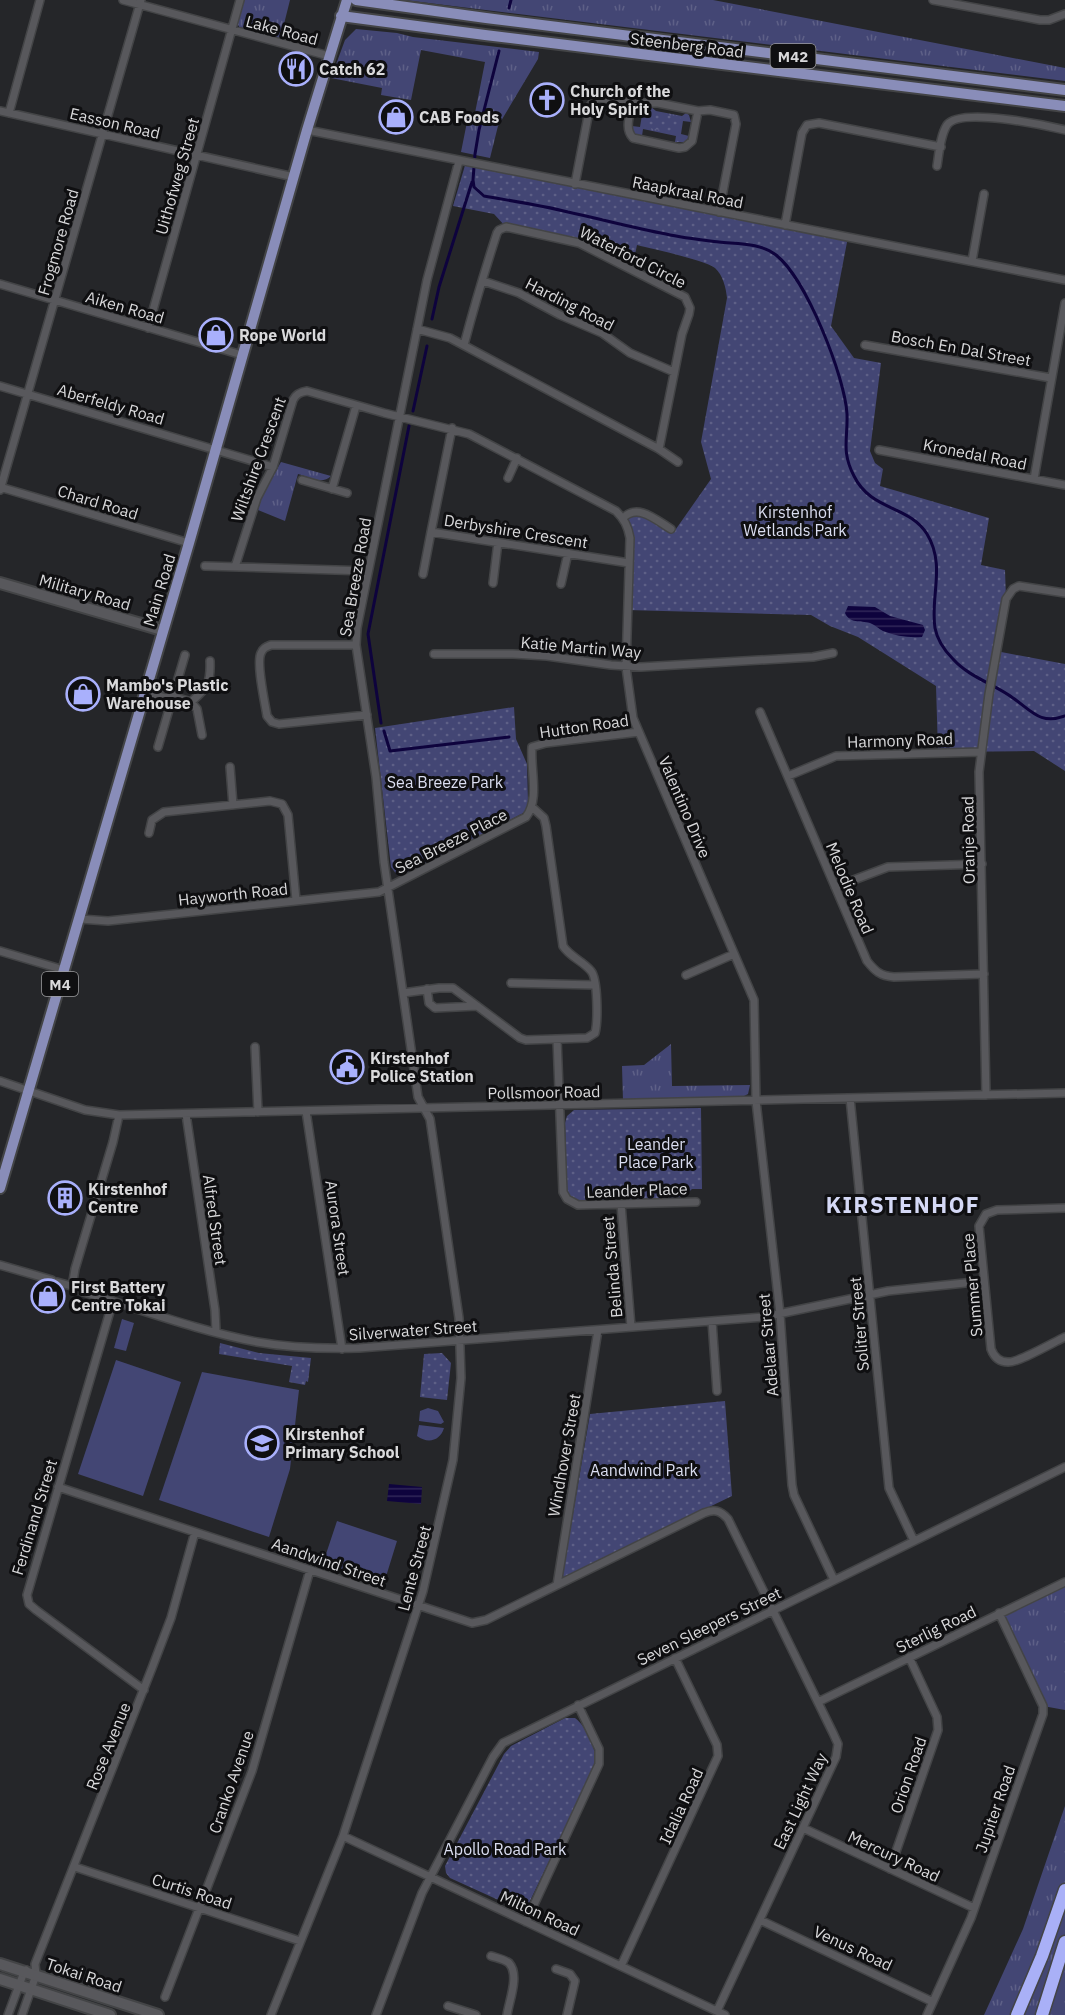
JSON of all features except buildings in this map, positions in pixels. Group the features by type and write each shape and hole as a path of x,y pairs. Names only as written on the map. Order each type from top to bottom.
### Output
{"highway":[{"path":"1017,2015 1042,1956 1065,1890"},
{"path":"1042,2015 1065,1942"}],"main road":[{"name":"Main Road","path":"0,1188 346,0"},
{"name":"Steenberg Road","path":"356,0 521,23 1065,90"},
{"name":"Steenberg Road","path":"341,16 1065,106"},
{"name":"Military Road","path":"0,583 162,630"},
{"name":"Tokai Road","path":"0,1964 24,1972 35,1971 158,2015"},
{"name":"Tokai Road","path":"0,1979 110,2015"}],"street":[{"path":"9,113 40,0"},
{"name":"Lake Road","path":"123,0 140,2 329,56"},
{"name":"Uithofweg Street","path":"148,328 240,0"},
{"path":"933,0 1040,20 1049,20 1065,14"},
{"name":"Frogmore Road","path":"0,488 140,2"},
{"path":"575,184 592,102 598,98 632,103 658,103 698,111 729,113 736,119 719,212"},
{"path":"632,103 627,127 633,138 679,148 685,147 692,141 698,111"},
{"name":"Easson Road","path":"0,111 294,177"},
{"path":"937,166 940,147 948,124 959,118 997,119 1065,129"},
{"path":"785,225 802,133 807,125 819,123 940,147"},
{"name":"Raapkraal Road","path":"307,130 1065,280"},
{"name":"Sea Breeze Road","path":"426,1109 418,1097 388,888 376,777 356,645 368,571 427,280 462,162"},
{"path":"972,261 984,194"},
{"name":"Waterford Circle","path":"464,345 475,300 497,233 506,227 579,243 685,297 690,308 682,334 659,449"},
{"name":"Harding Road","path":"483,281 519,293 553,312 602,333 630,353 674,372"},
{"name":"Aiken Road","path":"0,284 242,355"},
{"path":"1034,479 1065,303"},
{"path":"417,329 450,338 464,345 659,449 678,462"},
{"name":"Bosch En Dal Street","path":"865,345 1052,378"},
{"name":"Aberfeldy Road","path":"0,386 273,467"},
{"name":"Wiltshire Crescent","path":"235,567 256,498 273,467 293,400 298,393 307,391 400,416"},
{"path":"332,489 356,406"},
{"path":"400,416 469,434 616,511 623,518 633,511 639,511 671,528"},
{"name":"Derbyshire Crescent","path":"452,428 432,532 629,563"},
{"name":"Kronedal Road","path":"879,450 1065,484"},
{"path":"507,478 518,458"},
{"path":"302,480 348,493"},
{"name":"Chard Road","path":"0,488 189,543"},
{"name":"Valentino Drive","path":"623,518 630,538 626,667 633,718 754,1000 756,1101"},
{"path":"423,574 432,532"},
{"path":"493,583 498,542"},
{"path":"561,584 568,553"},
{"path":"205,566 368,571"},
{"name":"Oranje Road","path":"986,1095 979,772 991,677 1006,599 1013,589 1025,586 1065,593"},
{"path":"356,645 271,645 265,647 259,661 267,716 275,724 283,724 367,715"},
{"name":"Katie Martin Way","path":"434,654 524,655 626,667 813,657 833,653"},
{"path":"158,747 185,655"},
{"path":"191,702 206,689 211,674 210,661"},
{"path":"146,688 168,690 172,696 191,702 197,709 202,735"},
{"name":"Melodie Road","path":"760,712 867,961 879,974 894,977 984,974"},
{"name":"Hutton Road","path":"532,807 532,747 546,743 639,732"},
{"name":"Harmony Road","path":"788,776 836,756 980,752"},
{"path":"230,767 233,805"},
{"path":"149,833 152,820 164,812 273,801 282,804 286,809 296,900"},
{"path":"403,993 453,988 523,1040 587,1038 595,1033 597,1023 595,984 592,972 568,953 563,946 546,826 544,818 532,807"},
{"name":"Sea Breeze Place","path":"388,888 520,820 532,807"},
{"path":"835,887 888,867 982,864"},
{"name":"Hayworth Road","path":"80,919 108,921 380,892 388,888"},
{"path":"0,951 64,970"},
{"path":"686,975 734,954"},
{"path":"511,983 595,984"},
{"path":"427,989 429,1003 435,1008 477,1006"},
{"path":"557,1039 560,1105"},
{"path":"255,1047 258,1112"},
{"name":"Pollsmoor Road","path":"0,1081 85,1110 119,1115 1065,1093"},
{"name":"Soliter Street","path":"849,1098 889,1488 914,1541"},
{"name":"Adelaar Street","path":"756,1101 780,1314 794,1494 834,1580"},
{"name":"Leander Place","path":"560,1105 563,1192 567,1199 578,1205 696,1202"},
{"name":"Lente Street","path":"271,2015 343,1836 418,1607 453,1460 461,1378 461,1341 453,1269 432,1130 426,1109"},
{"name":"Aurora Street","path":"306,1111 342,1348"},
{"name":"Alfred Street","path":"186,1114 215,1310 216,1331"},
{"path":"75,1287 73,1281 75,1269 119,1115"},
{"name":"Belinda Street","path":"621,1204 631,1327"},
{"name":"Summer Place","path":"1065,1208 997,1210 986,1214 979,1227 991,1349 996,1358 1007,1363 1013,1362 1065,1336"},
{"name":"Silverwater Street","path":"0,1265 216,1331 280,1345 342,1348 764,1317 870,1294 984,1281"},
{"name":"Ferdinand Street","path":"113,1301 27,1588 27,1600 36,1610 144,1690"},
{"path":"712,1321 717,1391"},
{"name":"Windhover Street","path":"557,1585 598,1330"},
{"name":"Seven Sleepers Street","path":"376,2015 422,1893 496,1751 510,1739 1065,1467"},
{"name":"Aandwind Street","path":"58,1486 465,1622 480,1622 704,1513 716,1511"},
{"name":"East Light Way","path":"716,1511 728,1519 833,1733 838,1750 717,2011"},
{"name":"Rose Avenue","path":"22,2015 35,1971 171,1618 195,1532"},
{"name":"Cranko Avenue","path":"165,1997 252,1771 310,1570"},
{"name":"Sterlig Road","path":"818,1702 1065,1582"},
{"name":"Jupiter Road","path":"927,2015 974,1908 1043,1710 1040,1698 999,1613"},
{"name":"Orion Road","path":"890,1869 938,1730 937,1717 909,1657"},
{"name":"Idalia Road","path":"621,1966 718,1756 717,1745 675,1658"},
{"path":"526,1922 599,1764 599,1749 578,1705"},
{"name":"Mercury Road","path":"803,1828 974,1908"},
{"name":"Milton Road","path":"343,1836 725,2015"},
{"name":"Curtis Road","path":"75,1867 300,1941"},
{"name":"Venus Road","path":"760,1920 933,2002"},
{"path":"491,1956 507,1962 513,1969 514,1977 507,2015"},
{"path":"556,1968 570,1974 575,1981 567,2015"},
{"path":"8,2015 24,1972"},
{"path":"448,2006 476,2015"}],"green space":[{"path":"242,0 290,0 280,40 241,30 237,23"},
{"path":"404,0 713,0 1065,68 1065,81"},
{"path":"356,29 539,52 538,59 498,126 490,158 461,152 469,112 475,113 485,62 421,50 411,100 381,95 382,88 331,78 345,40"},
{"path":"651,107 656,111 682,116 686,113 689,115 691,122 683,121 681,134 689,136 686,142 675,142 676,136 643,129 642,136 634,134 632,126 640,127 642,115 634,113 635,111"},
{"path":"646,112 681,118 678,133 643,127"},
{"name":"Kirstenhof Wetlands Park","path":"466,162 848,237 831,326 854,358 881,363 870,451 875,463 883,469 880,486 989,518 981,565 1005,570 1006,599 996,651 1065,664 1065,771 1034,751 938,752 936,686 858,637 830,626 811,615 627,610 630,538 623,518 633,511 676,529 711,479 701,442 727,298 724,282 715,268 690,258 637,245 632,269 579,243 506,227 494,214 453,206"},
{"path":"281,462 331,476 320,480 298,474 285,521 258,510 262,496"},
{"name":"Sea Breeze Park","path":"514,707 516,739 527,764 528,803 525,812 406,875 397,875 391,867 375,728"},
{"path":"671,1044 672,1086 750,1085 748,1094 740,1098 623,1101 622,1066 644,1065"},
{"name":"Leander Place Park","path":"701,1108 702,1189 692,1189 683,1197 580,1201 571,1198 567,1190 565,1123 567,1116 574,1110"},
{"path":"122,1319 134,1323 126,1351 114,1348"},
{"path":"220,1343 259,1353 311,1358 308,1382 306,1381 305,1385 289,1382 292,1366 219,1354"},
{"path":"442,1353 451,1363 447,1400 420,1397 424,1354"},
{"path":"116,1360 181,1382 143,1496 78,1474"},
{"path":"202,1372 299,1390 290,1469 269,1537 159,1500"},
{"name":"Aandwind Park","path":"725,1401 732,1496 562,1578 590,1414"},
{"path":"428,1408 438,1411 444,1422 441,1424 419,1421 420,1411"},
{"path":"419,1425 444,1428 437,1438 425,1440 417,1436"},
{"path":"337,1521 397,1541 384,1583 323,1563"},
{"path":"1065,1582 1065,1710 1043,1706 999,1613"},
{"name":"Apollo Road Park","path":"565,1718 575,1718 587,1732 593,1745 596,1763 529,1903 522,1907 514,1907 450,1878 445,1866 504,1754 511,1746"},
{"path":"1065,1806 1065,2015 984,2015 1023,1929"}],"shaded area":[{"path":"848,606 875,607 890,616 923,625 925,630 922,637 888,633 870,623 850,619 845,613"},
{"path":"389,1484 422,1487 421,1504 387,1501"}],"waterway":[{"path":"509,8 511,0"},
{"path":"499,51 479,130 475,154 474,187 484,196 547,207 679,237 756,246 776,255 788,267 799,284 832,353 845,397 846,452 854,476 870,496 919,525 933,546 937,569 935,628 942,645 966,671 1006,693 1037,715 1049,719 1065,716"},
{"path":"432,319 439,287 472,182"},
{"path":"413,411 427,346"},
{"path":"381,723 368,634 409,426"},
{"path":"384,731 390,751 509,737"}],"place":[{"name":"Catch 62","path":"296,69"},
{"name":"Church of the Holy Spirit","path":"547,100"},
{"name":"CAB Foods","path":"396,117"},
{"name":"Rope World","path":"216,335"},
{"name":"Mambo's Plastic Warehouse","path":"83,694"},
{"name":"Kirstenhof Police Station","path":"347,1067"},
{"name":"Kirstenhof Centre","path":"65,1198"},
{"name":"First Battery Centre Tokai","path":"48,1296"},
{"name":"Kirstenhof Primary School","path":"262,1443"}],"district":[{"name":"KIRSTENHOF","path":"903,1204"}]}
